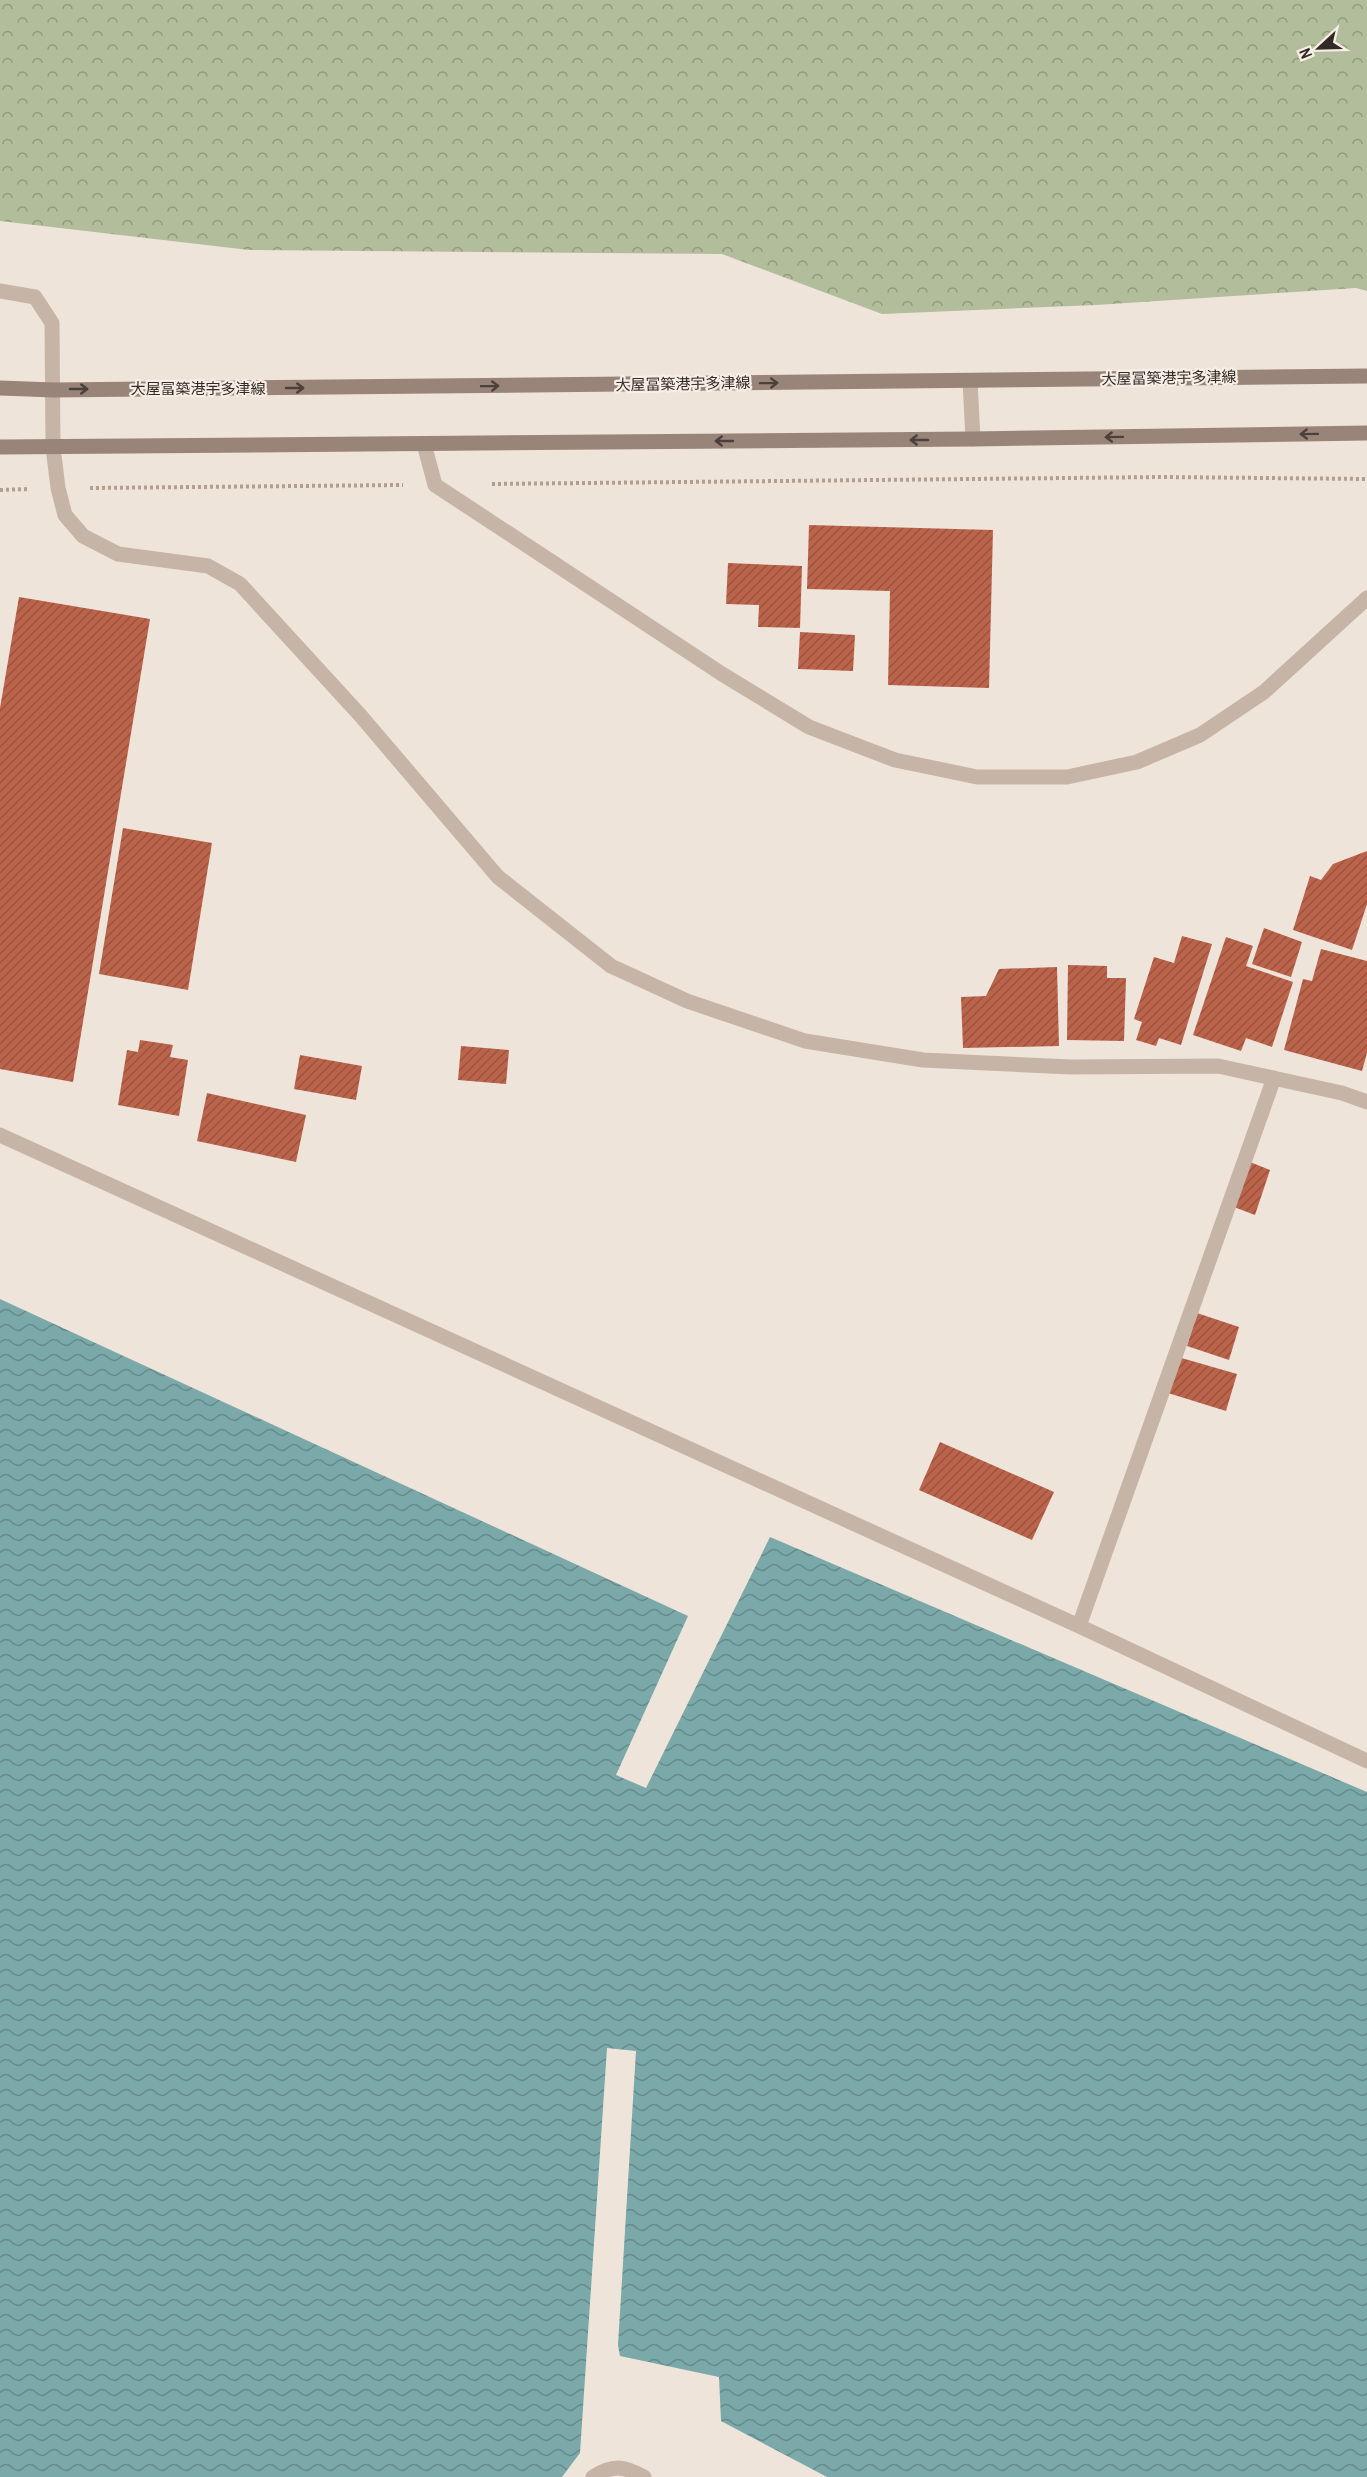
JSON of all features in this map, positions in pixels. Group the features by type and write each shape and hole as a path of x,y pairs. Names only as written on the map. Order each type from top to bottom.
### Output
{"main road":[{"name":"大屋冨築港宇多津線","path":"0,388 54,390 1367,376"},
{"path":"0,447 973,440 1367,433"}],"street":[{"path":"0,291 36,297 52,323 53,447 58,488 65,515 84,536 118,554 208,566 240,584 360,715 498,877 611,966 687,1001 805,1041 923,1060 1071,1067 1218,1066 1342,1093 1367,1102"},
{"path":"970,381 973,440"},
{"path":"424,444 435,485 722,674 809,727 895,760 977,777 1067,777 1137,762 1200,735 1264,692 1367,598"},
{"path":"1079,1626 1274,1078"},
{"path":"0,1135 1079,1626 1367,1761"},
{"path":"593,2477 605,2469 627,2468 644,2477"}],"path":[{"path":"0,490 1162,477 1367,479"}],"green space":[{"path":"0,0 1367,0 1367,291 1356,288 1096,305 882,314 722,254 249,250 0,221"}],"water":[{"path":"0,1299 688,1616 616,1775 646,1788 770,1537 1367,1792 1367,2477 827,2477 721,2421 719,2377 620,2356 618,2345 636,2051 607,2048 580,2453 562,2477 0,2477"}],"building":[{"path":"809,525 993,530 989,688 888,685 890,591 807,589"},
{"path":"728,563 802,566 800,628 758,627 759,605 726,604"},
{"path":"19,597 150,619 73,1082 0,1069 0,708"},
{"path":"800,632 855,635 853,671 798,669"},
{"path":"123,828 212,843 188,990 99,974"},
{"path":"1367,851 1367,904 1352,950 1293,930 1310,876 1321,880 1333,864"},
{"path":"1264,928 1302,942 1291,977 1252,964"},
{"path":"1182,936 1212,944 1181,1045 1159,1038 1156,1046 1136,1040 1142,1022 1134,1019 1154,957 1174,963"},
{"path":"1226,937 1253,946 1246,966 1293,982 1272,1047 1246,1038 1241,1051 1193,1035"},
{"path":"1321,949 1367,961 1367,1053 1362,1071 1284,1050 1303,979 1312,981"},
{"path":"1068,965 1107,966 1107,978 1126,978 1124,1041 1067,1040"},
{"path":"1057,967 1059,1046 963,1048 961,997 986,996 999,969"},
{"path":"140,1040 173,1045 170,1057 188,1060 179,1116 118,1105 127,1050 138,1052"},
{"path":"461,1046 509,1050 506,1084 458,1080"},
{"path":"300,1055 362,1066 356,1100 294,1089"},
{"path":"207,1093 306,1115 296,1162 197,1141"},
{"path":"1250,1162 1270,1170 1255,1215 1234,1207"},
{"path":"1197,1313 1239,1327 1229,1360 1187,1346"},
{"path":"1178,1357 1237,1374 1226,1411 1168,1393"},
{"path":"940,1442 1054,1492 1032,1540 919,1490"}]}
